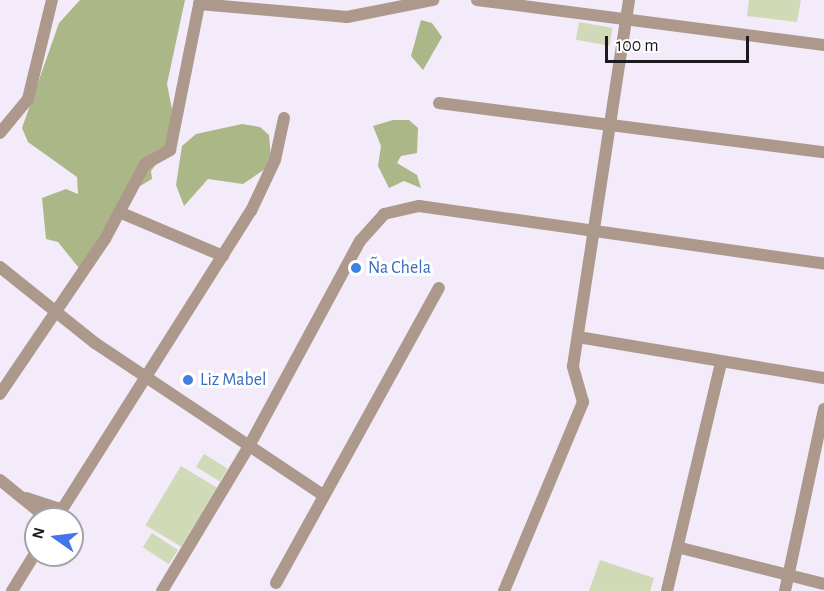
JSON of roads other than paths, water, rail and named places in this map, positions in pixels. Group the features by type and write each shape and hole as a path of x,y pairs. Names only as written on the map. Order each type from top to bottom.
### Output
{"street":[{"path":"0,134 28,99 51,0"},
{"path":"0,394 57,311 119,212 145,164 170,150 200,2 347,17 433,0"},
{"path":"477,0 824,45"},
{"path":"504,591 583,402 574,373 578,337 592,230 629,0"},
{"path":"439,103 824,152"},
{"path":"64,507 223,256 275,160 284,118"},
{"path":"162,591 248,448 360,241 384,214 419,206 824,264"},
{"path":"119,212 223,256"},
{"path":"0,267 147,377 248,448 323,495"},
{"path":"276,583 439,288"},
{"path":"578,337 824,378"},
{"path":"667,591 681,548 721,362"},
{"path":"785,591 824,409"},
{"path":"0,480 34,507"},
{"path":"24,498 43,507"},
{"path":"681,548 824,584"},
{"path":"12,591 27,567"}],"place":[{"name":"Ña Chela","path":"356,268"},
{"name":"Liz Mabel","path":"188,380"}]}
